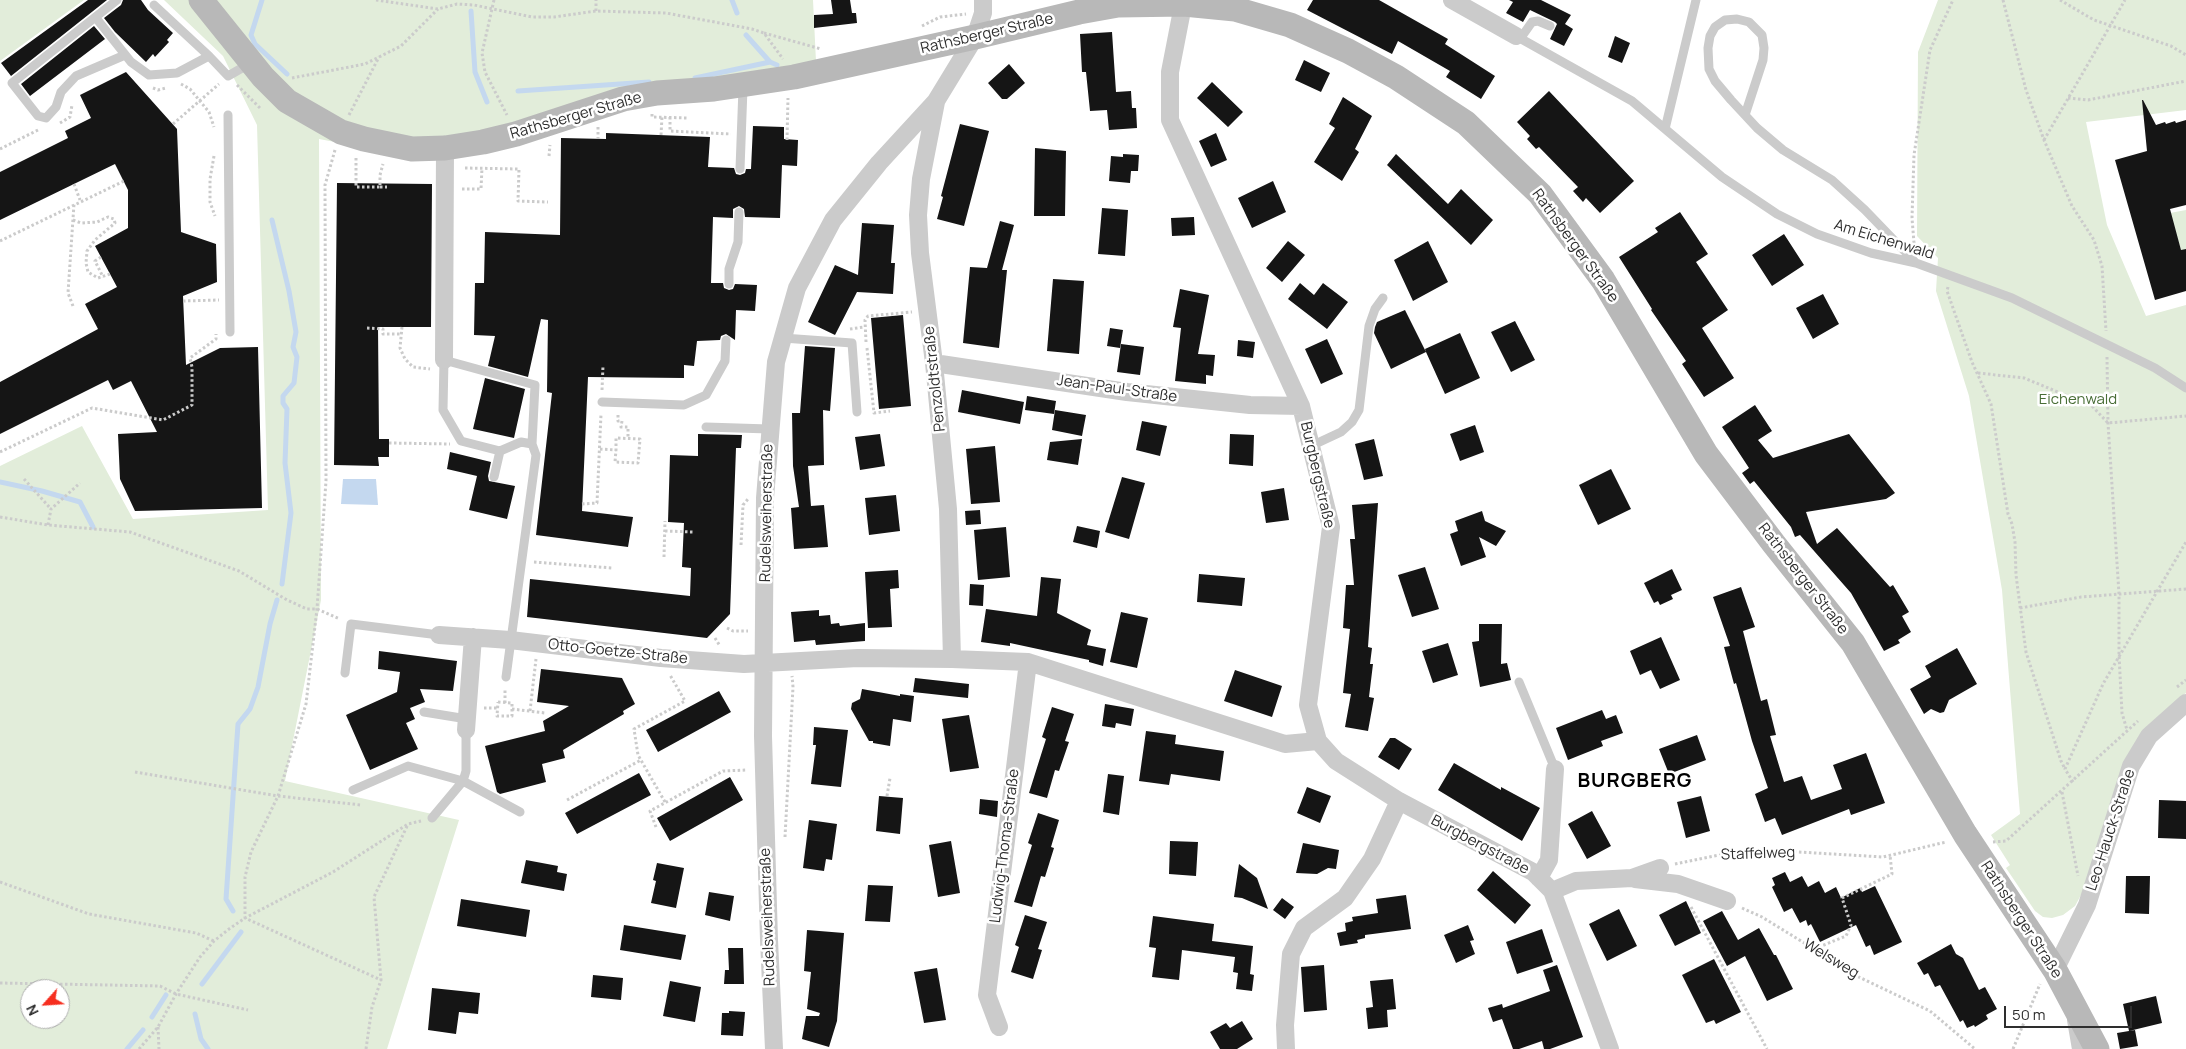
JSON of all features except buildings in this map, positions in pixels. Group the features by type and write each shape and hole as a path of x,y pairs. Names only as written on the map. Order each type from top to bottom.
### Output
{"street":[{"name":"Rathsberger Straße","path":"200,0 252,62 268,104 287,101 348,140 374,141 446,158 483,142 516,134 623,99 657,93 743,85 791,87 975,37 1110,6 1184,2 1234,9 1290,25 1348,51 1396,77 1466,123 1540,194 1603,280 1706,454 1774,544 1853,643 2048,976 2073,1000 2097,1049"},
{"path":"1452,0 1518,37"},
{"name":"Burgbergstraße","path":"1184,2 1170,72 1170,120 1301,406 1331,527 1308,705 1318,741 1336,761 1399,801 1533,872 1552,891 1610,1049"},
{"name":"Rudelsweiherstraße","path":"774,1049 763,769 763,664 765,498 769,429 776,362 797,288 833,220 879,163 936,101 975,37 983,6"},
{"name":"Penzoldtstraße","path":"936,101 921,179 918,215 920,253 934,363 948,509 952,659"},
{"path":"444,364 446,158"},
{"name":"Jean-Paul-Straße","path":"934,363 1127,392 1250,406 1301,406"},
{"name":"Otto-Goetze-Straße","path":"440,635 510,640 661,658 763,664"},
{"path":"467,724 474,637"},
{"path":"763,664 858,658 1028,662 1285,744 1318,741"},
{"name":"Ludwig-Thoma-Straße","path":"999,1027 987,995 1028,662"},
{"name":"Leo-Hauck-Straße","path":"2048,976 2087,906 2131,766 2150,736 2186,703"},
{"name":"Burgbergstraße","path":"1539,878 1550,860 1555,769"},
{"path":"1286,1049 1285,1025 1291,954 1304,928 1345,898 1372,859 1399,801"},
{"path":"1632,878 1660,868"},
{"path":"1552,891 1576,881 1632,878 1678,884 1727,901"},
{"path":"2073,1000 2081,1049"}],"lane":[{"path":"117,0 12,83 38,116 46,118 56,107 61,92 76,76 125,55"},
{"path":"1665,129 1696,0"},
{"path":"154,5 228,76 252,62"},
{"path":"96,18 131,62 149,75 177,73 209,56"},
{"path":"1745,115 1763,60 1762,35 1750,22 1737,19 1725,20 1715,26 1710,36 1708,48 1709,69 1715,81 1745,115 1783,150 1832,180 1847,193 1916,263"},
{"path":"1518,37 1532,22 1538,21 1550,26"},
{"name":"Am Eichenwald","path":"1518,37 1632,101 1722,177 1776,214 1817,234 1853,247 1916,263 2012,298 2154,368 2186,388"},
{"path":"740,169 743,85"},
{"path":"228,115 230,332"},
{"path":"729,284 729,269 738,242 739,212"},
{"path":"1311,446 1341,432 1352,422 1359,410 1369,326 1375,309 1383,298"},
{"path":"783,338 852,343 858,412"},
{"path":"605,402 684,405 706,395 725,361 726,340"},
{"path":"506,677 536,455 532,444 535,385 444,364 443,410 461,441 500,451 521,442 532,444"},
{"path":"706,427 769,429"},
{"path":"494,477 500,451"},
{"path":"345,673 351,624 440,635"},
{"path":"1519,682 1555,769"},
{"path":"424,712 467,724 466,771 463,780 432,818"},
{"path":"353,790 408,766 463,780 520,812"}],"path":[{"path":"376,0 438,9 464,0"},
{"path":"494,0 482,53 485,72 516,134"},
{"path":"596,0 596,11"},
{"path":"1916,263 1912,218 1914,155 1930,50 1953,0"},
{"path":"2003,0 2026,90 2044,140 2072,206 2094,240 2102,266 2107,344 2108,423 2119,594 2119,655 2122,713 2127,730"},
{"path":"2060,0 2094,20 2170,46 2186,55"},
{"path":"2044,140 2125,0"},
{"path":"457,4 492,8 532,17 554,17 596,11 666,13 752,29 821,49 830,47"},
{"path":"913,28 983,6"},
{"path":"173,124 228,76 268,104 290,78 365,64 401,46 438,9"},
{"path":"764,33 791,87 787,140"},
{"path":"244,918 245,878 250,852 278,796 306,704 317,609 326,481 325,185 348,140 379,57"},
{"path":"2068,98 2088,100 2186,81"},
{"path":"178,83 190,89 209,112 214,126 214,133"},
{"path":"150,87 158,90 172,85"},
{"path":"54,126 70,117 72,98"},
{"path":"652,110 652,117 688,118"},
{"path":"661,135 662,117"},
{"path":"670,117 670,131 721,133"},
{"path":"0,150 40,129 47,130"},
{"path":"348,140 356,187 380,185 386,187"},
{"path":"446,188 482,189 483,142"},
{"path":"214,148 210,179 210,202 215,214 216,224"},
{"path":"446,158 482,168 519,170 518,201 548,202"},
{"path":"0,241 124,180"},
{"path":"74,184 80,200"},
{"path":"74,203 68,293 74,306"},
{"path":"73,220 81,223 97,222 108,217 114,218 115,223 95,240 88,251 86,263 88,272 98,278 110,274"},
{"path":"101,257 95,261 103,277"},
{"path":"1949,274 1947,291 1991,404 2008,514 2015,542 2020,608 2026,652 2050,721 2061,761 2072,782"},
{"path":"217,291 217,309"},
{"path":"183,301 230,300"},
{"path":"890,411 874,413 865,320 868,316 927,308"},
{"path":"402,327 400,348 408,364 420,369 444,364"},
{"path":"367,328 383,329 383,334 402,334"},
{"path":"0,452 92,408 163,420 192,406 192,367 190,358 216,339 216,329"},
{"path":"603,366 607,414 618,415 618,421 622,421 621,427 628,427 628,439"},
{"path":"1978,373 2024,378 2092,406 2108,423"},
{"path":"582,504 597,504 605,402"},
{"path":"2108,423 2186,416"},
{"path":"616,438 640,439 638,463 615,462 616,450 616,438"},
{"path":"388,443 436,443 448,445 461,441"},
{"path":"600,449 616,450"},
{"path":"24,479 51,509"},
{"path":"48,525 51,509 80,483"},
{"path":"0,517 48,525 130,532 239,571 307,609 317,609 351,624"},
{"path":"664,557 665,521"},
{"path":"665,531 693,532"},
{"path":"2066,769 2103,684 2160,590 2171,566 2186,542"},
{"path":"521,561 612,568"},
{"path":"2020,608 2081,597 2186,589"},
{"path":"530,711 538,644"},
{"path":"661,658 685,700 634,729 638,755 665,802"},
{"path":"784,838 793,686 790,663"},
{"path":"2171,692 2186,680"},
{"path":"498,702 512,703 512,709 512,716 497,716 498,702"},
{"path":"512,709 545,713"},
{"path":"1965,834 1987,842 2006,841 2142,718"},
{"path":"567,800 641,760"},
{"path":"656,827 650,811 665,802 723,771 763,769"},
{"path":"135,772 278,796 361,805"},
{"path":"887,796 890,778"},
{"path":"2062,792 2080,885 2087,906"},
{"path":"139,1049 158,1027 176,994 200,957 214,941 244,918 333,872 408,824 432,818"},
{"path":"366,1049 372,1007 382,980 374,897 408,824"},
{"name":"Staffelweg","path":"1660,868 1719,855 1782,851 1883,857 1952,841 1965,834"},
{"path":"1814,948 1846,936 1851,925 1842,898 1892,874 1890,855"},
{"path":"0,882 89,914 196,933 214,941"},
{"path":"1678,884 1715,949 1767,1049"},
{"name":"Welsweg","path":"1727,901 1762,917 1814,948 1840,968 1930,1011 1976,1049"},
{"path":"244,918 382,980"},
{"path":"2013,1049 2048,976"},
{"path":"0,983 160,986 176,994 248,1010"},
{"path":"158,1027 159,1049"}],"green space":[{"path":"0,0 84,0 0,61"},
{"path":"164,0 813,0 817,82 653,101 543,131 356,146 319,139 321,600 285,781 459,820 387,1049 0,1049 0,466 82,426 133,519 268,510 257,125 223,56"},
{"name":"Eichenwald","path":"1938,0 2186,0 2186,110 2086,122 2107,225 2146,316 2186,305 2186,693 2147,729 2087,884 2075,906 2063,915 2052,918 2043,917 2035,911 2006,868 2010,865 1991,835 2020,814 2002,590 1969,396 1936,291 1938,258 1917,236 1918,52"},
{"path":"2186,210 2186,255 2181,250 2170,213"}],"water":[{"path":"343,479 376,479 378,505 341,504"}],"waterway":[{"path":"262,0 251,35 255,44 287,74"},
{"path":"732,0 737,13"},
{"path":"471,11 475,72 487,102"},
{"path":"746,35 770,62"},
{"path":"695,78 770,62 777,65"},
{"path":"518,91 649,82"},
{"path":"272,220 289,291 296,332 293,347 297,357 294,383 283,396 283,403 287,409 285,463 291,513 282,584"},
{"path":"0,482 80,502 93,527"},
{"path":"233,911 226,899 238,724 250,709 258,687 270,624 277,600"},
{"path":"202,984 241,932"},
{"path":"152,1017 166,995"},
{"path":"195,1014 201,1039 208,1049"},
{"path":"127,1049 143,1030"}],"district":[{"name":"BURGBERG","path":"1635,781"}]}
